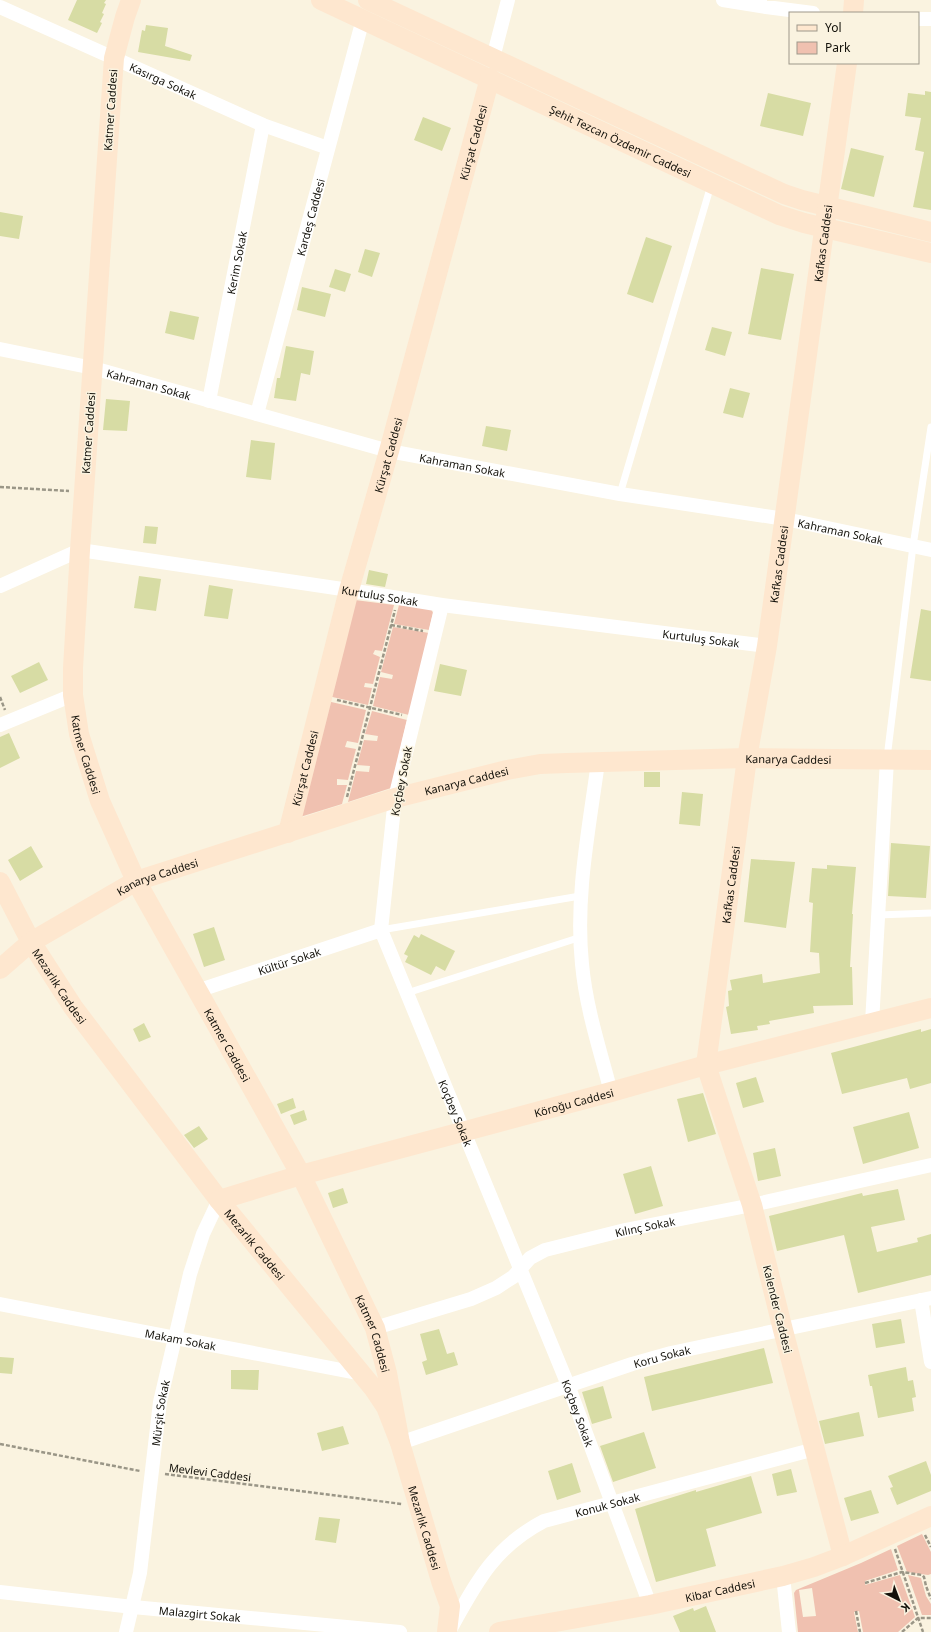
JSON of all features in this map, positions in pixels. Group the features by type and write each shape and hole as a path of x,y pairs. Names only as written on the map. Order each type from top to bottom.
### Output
{"street":[{"name":"Katmer Caddesi","path":"131,0 114,58 80,550 73,695 80,734 100,801 136,881 301,1175 375,1328 387,1373 400,1443"},
{"name":"Şehit Tezcan Özdemir Caddesi","path":"321,0 779,214 824,228 931,253"},
{"name":"Şehit Tezcan Özdemir Caddesi","path":"368,0 389,4 493,58 784,194 827,207 931,232"},
{"path":"493,58 508,0"},
{"path":"724,0 805,12"},
{"path":"853,12 854,0"},
{"name":"Kasırga Sokak","path":"0,7 263,125 328,148"},
{"name":"Kardeş Caddesi","path":"258,414 363,19"},
{"path":"919,19 931,19"},
{"name":"Kafkas Caddesi","path":"706,1065 747,758 767,646 847,64"},
{"name":"Kürşat Caddesi","path":"288,833 349,590 389,451 490,78"},
{"name":"Kerim Sokak","path":"208,400 263,125"},
{"name":"Kahraman Sokak","path":"0,349 93,368 389,451 620,494 785,519 931,550"},
{"path":"0,586 80,550"},
{"name":"Kurtuluş Sokak","path":"80,550 442,605 767,646"},
{"name":"Koçbey Sokak","path":"442,605 395,798 381,930 568,1385 650,1605"},
{"path":"0,724 73,695"},
{"name":"Kanarya Caddesi","path":"0,969 31,942 136,881 395,798 507,770 540,764 747,758 931,760"},
{"path":"872,1023 887,760"},
{"path":"598,762 580,896 581,937 582,963 586,995 610,1092"},
{"name":"Mezarlık Caddesi","path":"0,882 31,942 73,1007 219,1200 362,1374 386,1407 400,1443 441,1581 450,1606 448,1632"},
{"name":"Kültür Sokak","path":"197,991 381,930"},
{"name":"Köroğu Caddesi","path":"219,1200 301,1175 706,1065 931,1008"},
{"name":"Kalender Caddesi","path":"706,1065 752,1205 783,1330 843,1556"},
{"name":"Kılınç Sokak","path":"375,1328 471,1299 496,1288 513,1277 530,1258 545,1250 625,1230 752,1205 931,1165"},
{"name":"Mürşit Sokak","path":"126,1632 140,1573 150,1473 160,1402 190,1274 202,1234 219,1200"},
{"path":"926,1299 931,1362"},
{"name":"Koru Sokak","path":"400,1443 568,1385 671,1353 926,1299"},
{"name":"Makam Sokak","path":"0,1304 362,1374"},
{"name":"Konuk Sokak","path":"448,1632 477,1582 499,1553 527,1530 544,1521 815,1449"},
{"name":"Kibar Caddesi","path":"499,1632 650,1605 783,1576 814,1567 927,1523"},
{"path":"783,1576 789,1632"},
{"name":"Malazgirt Sokak","path":"0,1592 310,1628 400,1632"}],"lane":[{"path":"620,494 712,183"},
{"path":"887,760 913,546 931,427"},
{"path":"381,930 580,896"},
{"path":"878,915 931,913"},
{"path":"407,993 581,937"}],"path":[{"path":"0,487 84,492"},
{"path":"342,815 399,598"},
{"path":"391,625 435,633"},
{"path":"322,697 415,718"},
{"name":"Mevlevi Caddesi","path":"0,1444 150,1473 418,1506"},
{"path":"927,1523 931,1547"},
{"path":"893,1545 923,1632"},
{"path":"865,1583 902,1572 924,1577 931,1600"},
{"path":"856,1611 860,1632"},
{"path":"902,1632 918,1618 931,1618"}],"green space":[{"path":"355,600 394,605 382,651 375,650 373,654 380,657 373,684 365,683 364,687 372,688 368,705 328,696"},
{"path":"399,605 431,609 433,613 429,630 394,624"},
{"path":"393,627 429,633 409,715 373,706 380,677 392,679 393,675 381,672"},
{"path":"327,701 366,710 358,743 347,741 345,747 356,749 348,780 337,779 337,785 347,785 342,804 300,817"},
{"path":"372,711 407,720 391,788 348,802 356,771 369,772 370,766 357,765 364,740 377,741 378,736 365,734"},
{"path":"922,1534 931,1552 931,1574 928,1575 907,1572 897,1546"},
{"path":"891,1549 898,1570 865,1581 865,1585 900,1575 915,1617 898,1632 863,1632 859,1611 854,1612 858,1632 798,1632 794,1593 796,1590","holes":["812,1588 816,1616 803,1617 799,1590"]},
{"path":"908,1575 921,1578 926,1596 931,1604 931,1615 922,1615"}],"building":[{"path":"77,0 106,0 102,13 104,14 100,22 102,23 97,33 68,20"},
{"path":"146,25 168,28 165,46 192,55 190,61 138,52 142,30 145,31"},
{"path":"925,91 931,92 931,210 913,207 924,152 915,150 921,118 905,116 908,93 925,95"},
{"path":"768,93 811,103 803,136 760,126"},
{"path":"423,117 451,128 442,151 414,140"},
{"path":"851,148 884,156 874,197 841,189"},
{"path":"0,212 23,216 19,239 0,236"},
{"path":"646,237 672,246 653,303 627,294"},
{"path":"365,249 380,253 372,277 358,272"},
{"path":"761,268 794,274 781,340 748,334"},
{"path":"335,269 351,274 345,292 329,287"},
{"path":"302,287 331,294 325,317 297,310"},
{"path":"170,311 199,317 194,340 165,333"},
{"path":"712,327 732,332 725,356 705,350"},
{"path":"286,346 314,351 310,375 301,373 296,401 274,398 277,378 280,378"},
{"path":"730,388 750,393 743,418 723,413"},
{"path":"106,399 130,401 127,431 103,430"},
{"path":"486,426 511,430 507,451 482,446"},
{"path":"251,440 275,443 271,480 246,477"},
{"path":"145,526 158,527 156,544 143,543"},
{"path":"369,570 388,574 385,587 366,584"},
{"path":"139,576 161,579 156,611 134,608"},
{"path":"209,585 233,589 228,619 204,616"},
{"path":"921,609 931,611 931,681 910,678"},
{"path":"39,662 48,680 20,693 11,676"},
{"path":"440,664 467,670 461,696 434,691"},
{"path":"9,733 20,758 0,768 0,737"},
{"path":"644,772 660,772 660,787 644,787"},
{"path":"682,792 703,794 700,826 679,824"},
{"path":"891,843 930,846 926,898 888,896"},
{"path":"31,846 43,867 20,881 8,860"},
{"path":"751,859 795,862 786,928 744,922"},
{"path":"827,865 856,867 850,967 852,967 853,1005 813,1006 814,1013 769,1021 770,1024 757,1026 758,1030 731,1034 726,1007 729,1006 728,991 732,990 730,980 762,974 763,983 820,973 819,953 810,952 813,903 809,902 812,868 827,869"},
{"path":"214,927 225,960 204,967 193,934"},
{"path":"421,934 455,951 445,971 436,966 431,975 405,962 408,956 404,954 414,935 419,938"},
{"path":"144,1023 151,1037 139,1042 133,1029"},
{"path":"921,1029 921,1032 931,1029 931,1083 910,1089 907,1078 842,1094 831,1053"},
{"path":"756,1077 764,1102 743,1108 736,1083"},
{"path":"703,1093 716,1134 688,1142 677,1099"},
{"path":"293,1098 296,1108 281,1114 277,1104"},
{"path":"304,1110 307,1120 294,1125 290,1115"},
{"path":"909,1112 919,1148 863,1164 853,1127"},
{"path":"199,1126 208,1139 194,1148 184,1135"},
{"path":"775,1148 781,1176 758,1181 753,1153"},
{"path":"651,1166 663,1206 635,1214 623,1174"},
{"path":"343,1188 348,1203 333,1208 328,1193"},
{"path":"898,1189 905,1220 871,1227 877,1252 918,1242 917,1238 931,1234 931,1275 858,1293 844,1235 777,1251 769,1216 862,1193 863,1196"},
{"path":"901,1319 905,1343 876,1348 872,1324"},
{"path":"439,1329 447,1354 454,1352 458,1365 426,1375 422,1362 427,1360 420,1334"},
{"path":"764,1348 773,1383 652,1411 644,1377"},
{"path":"0,1357 14,1358 12,1374 0,1373"},
{"path":"906,1367 908,1381 913,1380 916,1397 912,1398 914,1411 878,1418 872,1386 870,1386 868,1375"},
{"path":"231,1370 259,1370 258,1390 231,1389"},
{"path":"603,1386 612,1418 592,1424 582,1392"},
{"path":"859,1412 864,1436 825,1444 819,1421"},
{"path":"343,1426 349,1444 322,1451 317,1433"},
{"path":"644,1432 656,1468 613,1482 600,1446"},
{"path":"926,1461 931,1475 931,1491 897,1505 890,1488 893,1487 888,1476"},
{"path":"572,1463 581,1492 557,1500 548,1471"},
{"path":"791,1469 797,1492 777,1496 772,1474"},
{"path":"751,1476 762,1513 706,1529 716,1566 656,1582 635,1509 696,1490 696,1492"},
{"path":"871,1490 879,1513 851,1521 844,1498"},
{"path":"319,1517 340,1519 336,1543 315,1540"},
{"path":"706,1606 716,1632 680,1632 673,1616 693,1608 694,1611"}]}
